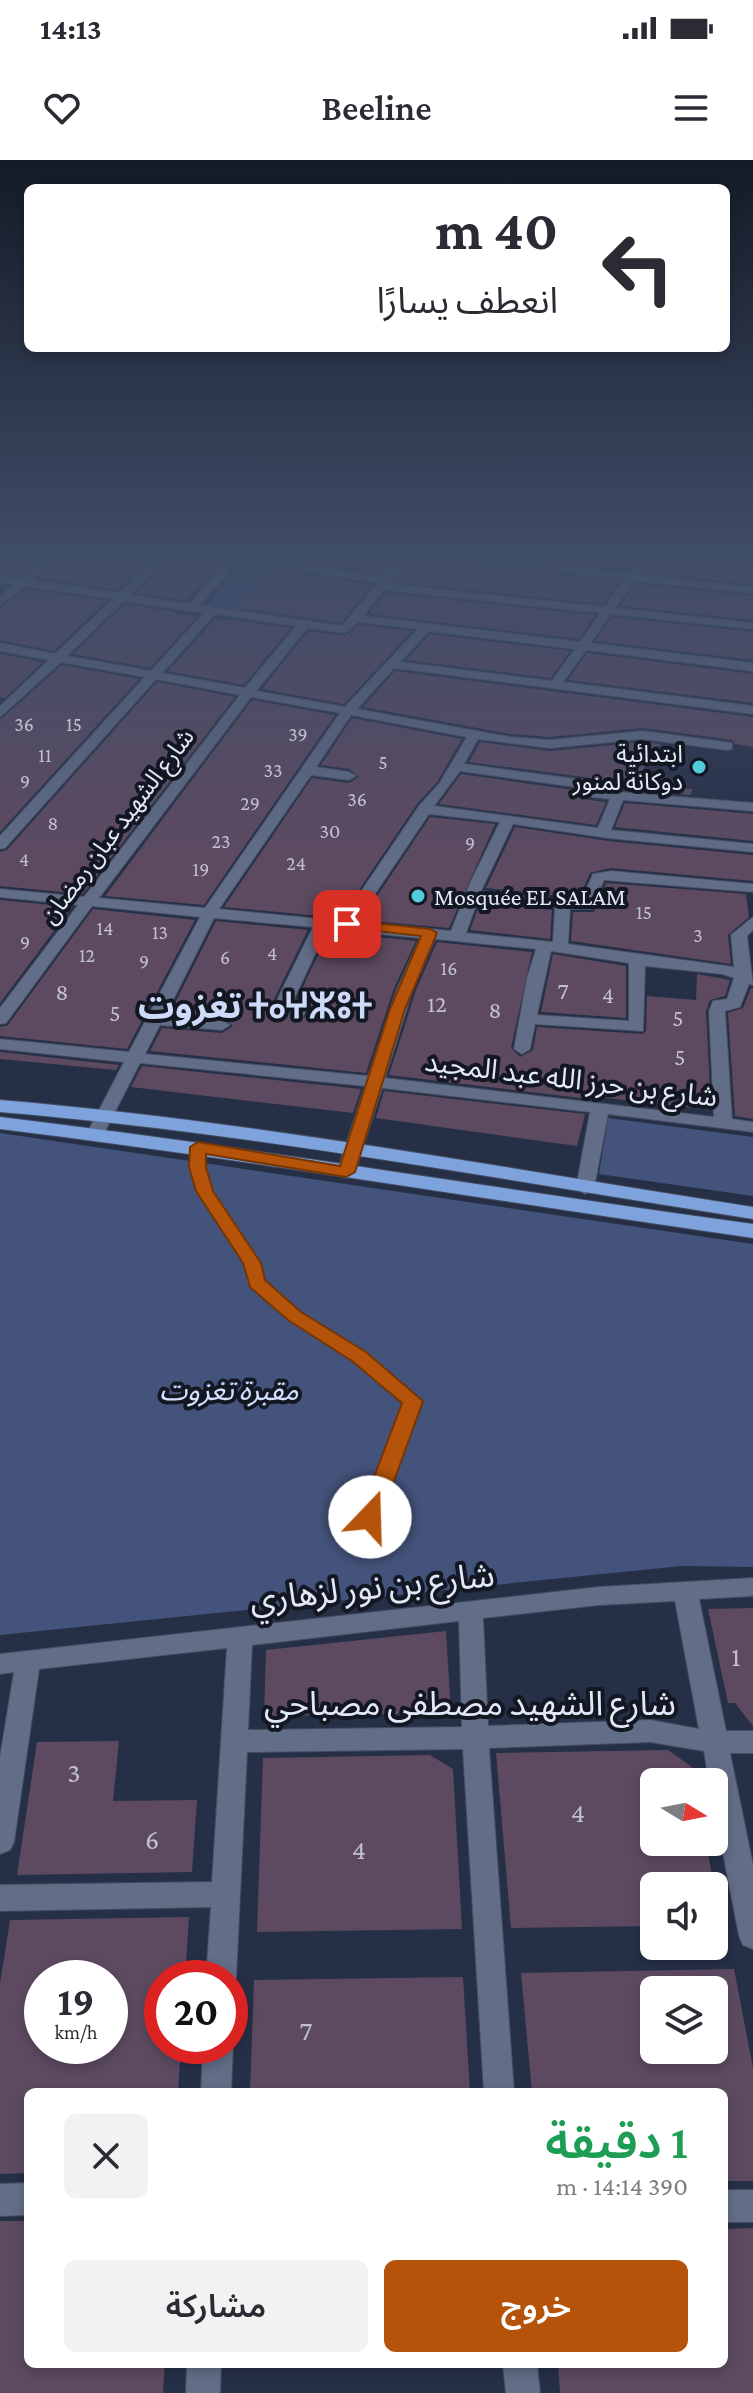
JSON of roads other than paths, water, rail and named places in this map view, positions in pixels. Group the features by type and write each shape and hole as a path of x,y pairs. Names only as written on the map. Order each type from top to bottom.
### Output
{"highway":[{"path":"0,1106 101,1124 198,1147 346,1172 753,1231"},
{"path":"0,1123 101,1124 354,1152 753,1213"}],"street":[{"path":"0,713 58,657"},
{"path":"59,657 248,690 474,735 550,744 643,735 727,746"},
{"path":"0,845 169,657"},
{"name":"شارع الشهيد عبان رمضان","path":"0,1019 276,657"},
{"path":"101,1124 209,913 348,711 397,657"},
{"path":"556,684 576,657"},
{"path":"675,657 753,667"},
{"path":"391,664 753,710"},
{"path":"347,924 424,809 438,790 444,787 474,735"},
{"path":"456,767 591,785 587,793 753,807"},
{"path":"305,770 349,776"},
{"path":"603,833 618,796"},
{"path":"424,809 603,833 753,848"},
{"path":"457,936 472,895 509,818"},
{"path":"472,895 587,906 598,877 611,875 753,888"},
{"path":"0,893 552,946 637,960 724,969 748,978"},
{"path":"522,1049 563,904"},
{"path":"297,1012 300,1005 284,1002 323,922"},
{"path":"723,1124 717,1011 719,1004 734,1004 748,978 739,935 753,922"},
{"path":"346,1172 405,989 430,933"},
{"path":"528,1019 637,1027 637,960"},
{"path":"155,1020 222,1025"},
{"name":"شارع بن حرز الله عبد المجيد","path":"0,1044 373,1081 753,1127"},
{"path":"585,1188 600,1107"},
{"name":"شارع بن نور لزهاري","path":"0,1664 685,1589 753,1587"},
{"path":"685,1589 753,1936"},
{"path":"471,1611 475,1737 499,2088"},
{"path":"222,1960 240,1636"},
{"path":"0,1842 28,1662"},
{"name":"شارع الشهيد مصطفى مصباحي","path":"235,1741 650,1731 716,1742 753,1742"},
{"path":"0,1898 227,1894"},
{"path":"216,2088 217,2064"},
{"path":"0,2200 24,2199"},
{"path":"728,2206 753,2206"},
{"path":"203,2393 204,2368"},
{"path":"520,2368 523,2393"}],"lane":[{"path":"198,1147 197,1167 204,1191 252,1263 256,1283 294,1316 359,1356 413,1401 370,1517"}],"place":[{"name":"ابتدائية دوكانة لمنور","path":"699,767"},
{"name":"Mosquée EL SALAM","path":"418,896"}],"district":[{"name":"تغزوت ⵜⴰⵖⵣⵓⵜ","path":"255,1006"}],"park label":[{"name":"مقبرة تغزوت","path":"229,1390"}]}
